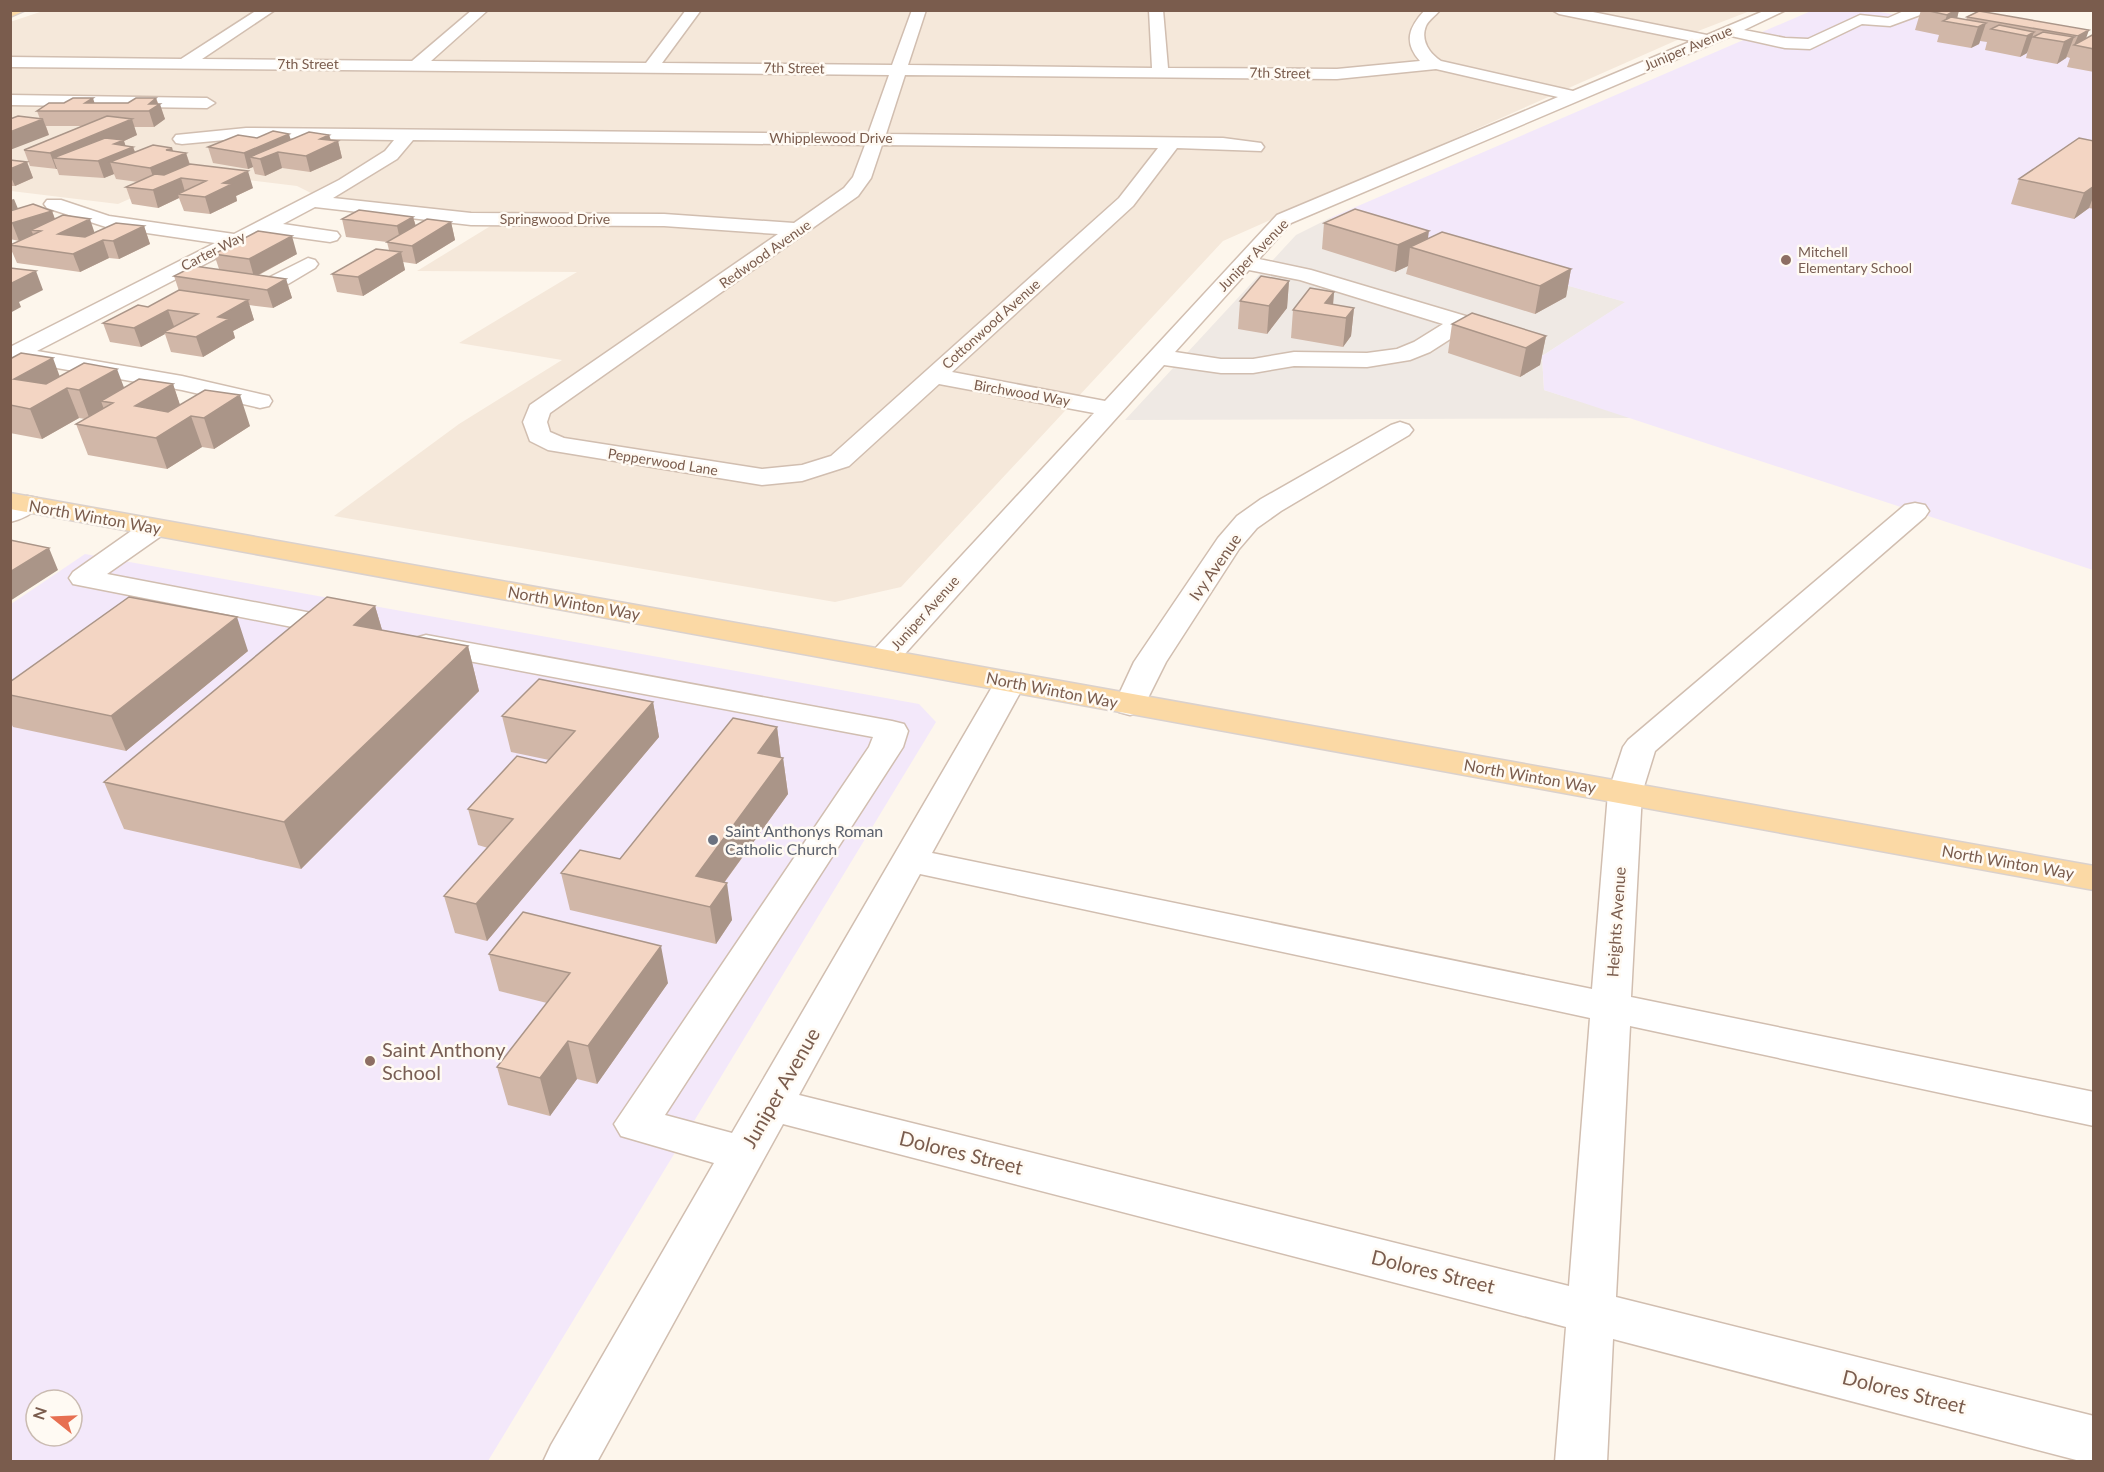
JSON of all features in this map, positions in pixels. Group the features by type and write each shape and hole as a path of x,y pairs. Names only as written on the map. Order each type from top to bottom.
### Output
{"main road":[{"path":"10,13 19,10"},
{"name":"North Winton Way","path":"16,506 154,528 2094,878"}],"street":[{"path":"184,64 268,10"},
{"path":"417,65 481,10"},
{"path":"651,67 694,10"},
{"name":"Redwood Avenue","path":"539,436 535,422 538,410 852,192 861,178 919,10"},
{"path":"1156,10 1160,72"},
{"path":"1433,10 1419,26 1417,40 1424,57 1436,64"},
{"path":"1559,10 1708,40"},
{"name":"Juniper Avenue","path":"883,659 1284,219 1779,10"},
{"path":"1729,32 1785,43 1810,44 1860,20 1890,22 1915,12"},
{"name":"7th Street","path":"10,62 1337,74 1436,64 1573,96"},
{"path":"10,100 207,103"},
{"path":"30,116 70,101"},
{"name":"Whipplewood Drive","path":"182,140 246,134 875,138 1223,143 1255,147"},
{"name":"Carter Way","path":"13,355 346,184 391,155 407,136"},
{"name":"Cottonwood Avenue","path":"789,477 820,470 840,461 1126,202 1172,142"},
{"name":"Springwood Drive","path":"310,201 471,219 664,220 800,229"},
{"path":"54,204 106,221 236,240"},
{"path":"261,227 330,236"},
{"path":"1158,357 1221,366 1253,366 1294,359 1378,358 1402,355 1422,347 1461,322 1304,274 1245,263"},
{"path":"169,274 265,288 308,264"},
{"path":"13,355 182,383 260,401"},
{"name":"Birchwood Way","path":"933,376 1111,409"},
{"name":"Ivy Avenue","path":"1130,705 1150,662 1228,544 1247,522 1271,505 1400,430"},
{"name":"Pepperwood Lane","path":"539,436 557,446 762,477 789,477"},
{"name":"Heights Avenue","path":"1581,1461 1624,793 1640,747 1915,511"},
{"path":"154,528 83,578 892,731 886,747 636,1125 744,1154"},
{"name":"Juniper Avenue","path":"580,1459 744,1154 1010,682"},
{"path":"910,860 2094,1109"},
{"name":"Dolores Street","path":"772,1105 2094,1440"}],"shaded area":[{"path":"46,10 1750,11 1693,33 1223,241 901,587 835,602 334,516 459,424 562,360 459,343 577,272 417,271 497,222 327,201 297,186 188,173 118,204 11,191 10,22"},
{"name":"Mitchell Elementary School","path":"1811,11 1874,11 2093,49 2093,570 1544,390 1542,356 1625,302 1330,218"},
{"path":"1330,218 1626,302 1542,356 1544,390 1634,418 1125,420 1296,235"},
{"name":"Saint Anthony School","path":"85,554 919,704 936,722 488,1461 11,1462 11,604"}],"building":[{"path":"1925,10 1956,10 1947,15"},
{"path":"1979,11 2089,30 2078,36 1967,17"},
{"path":"1951,17 1986,23 1978,27 1943,21"},
{"path":"1999,25 2034,32 2027,36 1991,29"},
{"path":"2043,32 2074,37 2064,42 2033,37"},
{"path":"2094,34 2094,49 2074,45"},
{"path":"73,98 93,98 85,103 128,103 136,98 156,98 149,104 160,104 149,111 37,111 49,103 64,103"},
{"path":"18,116 43,119 10,132 10,119"},
{"path":"107,116 132,119 50,153 24,150"},
{"path":"273,131 289,134 244,153 208,147 238,135 257,138"},
{"path":"309,132 329,135 320,139 338,141 306,156 278,152 260,159 250,157"},
{"path":"105,138 124,140 114,144 133,147 98,161 53,158"},
{"path":"2079,138 2094,141 2094,186 2084,193 2019,179"},
{"path":"153,145 186,153 150,168 110,162"},
{"path":"10,160 27,162 10,169"},
{"path":"190,164 248,171 223,183 232,184 205,197 178,194 206,181 181,178 153,190 126,187 155,174 164,175"},
{"path":"33,204 52,211 10,223 10,211"},
{"path":"1355,209 1429,231 1398,245 1324,223"},
{"path":"359,210 413,217 397,226 342,219"},
{"path":"63,215 90,219 58,234 85,237 116,223 144,226 113,241 103,240 73,254 10,245 41,231 31,230"},
{"path":"427,219 451,222 412,246 387,242"},
{"path":"258,231 292,236 249,259 214,254"},
{"path":"1442,232 1571,269 1540,286 1410,247"},
{"path":"376,249 401,252 358,277 332,274"},
{"path":"194,266 286,279 267,290 174,276"},
{"path":"10,268 36,271 10,284"},
{"path":"1261,276 1289,281 1269,306 1240,301"},
{"path":"1310,288 1334,292 1325,303 1354,308 1346,318 1293,310"},
{"path":"179,290 248,300 218,317 229,319 196,337 164,332 198,314 168,310 134,328 103,323 138,305 148,307"},
{"path":"1472,313 1546,336 1526,348 1452,324"},
{"path":"21,353 53,358 14,379 46,384 84,363 117,369 79,390 67,388 30,409 10,405 10,359"},
{"path":"139,379 173,384 135,406 168,412 205,390 240,395 204,418 191,416 156,438 76,424 113,403 101,401"},
{"path":"10,540 49,548 10,572"},
{"path":"129,597 237,617 111,716 10,695 10,682"},
{"path":"327,597 375,606 354,625 468,646 284,822 104,782"},
{"path":"539,679 653,702 476,904 444,896 513,819 468,809 517,756 546,763 575,731 502,716"},
{"path":"733,718 777,727 758,753 783,758 696,876 727,883 710,907 561,873 580,850 620,859"},
{"path":"523,912 661,946 588,1046 568,1041 540,1078 497,1067 570,973 489,954"}],"place":[{"name":"Mitchell Elementary School","path":"1786,260"},
{"name":"Saint Anthonys Roman Catholic Church","path":"713,840"},
{"name":"Saint Anthony School","path":"370,1061"}]}
